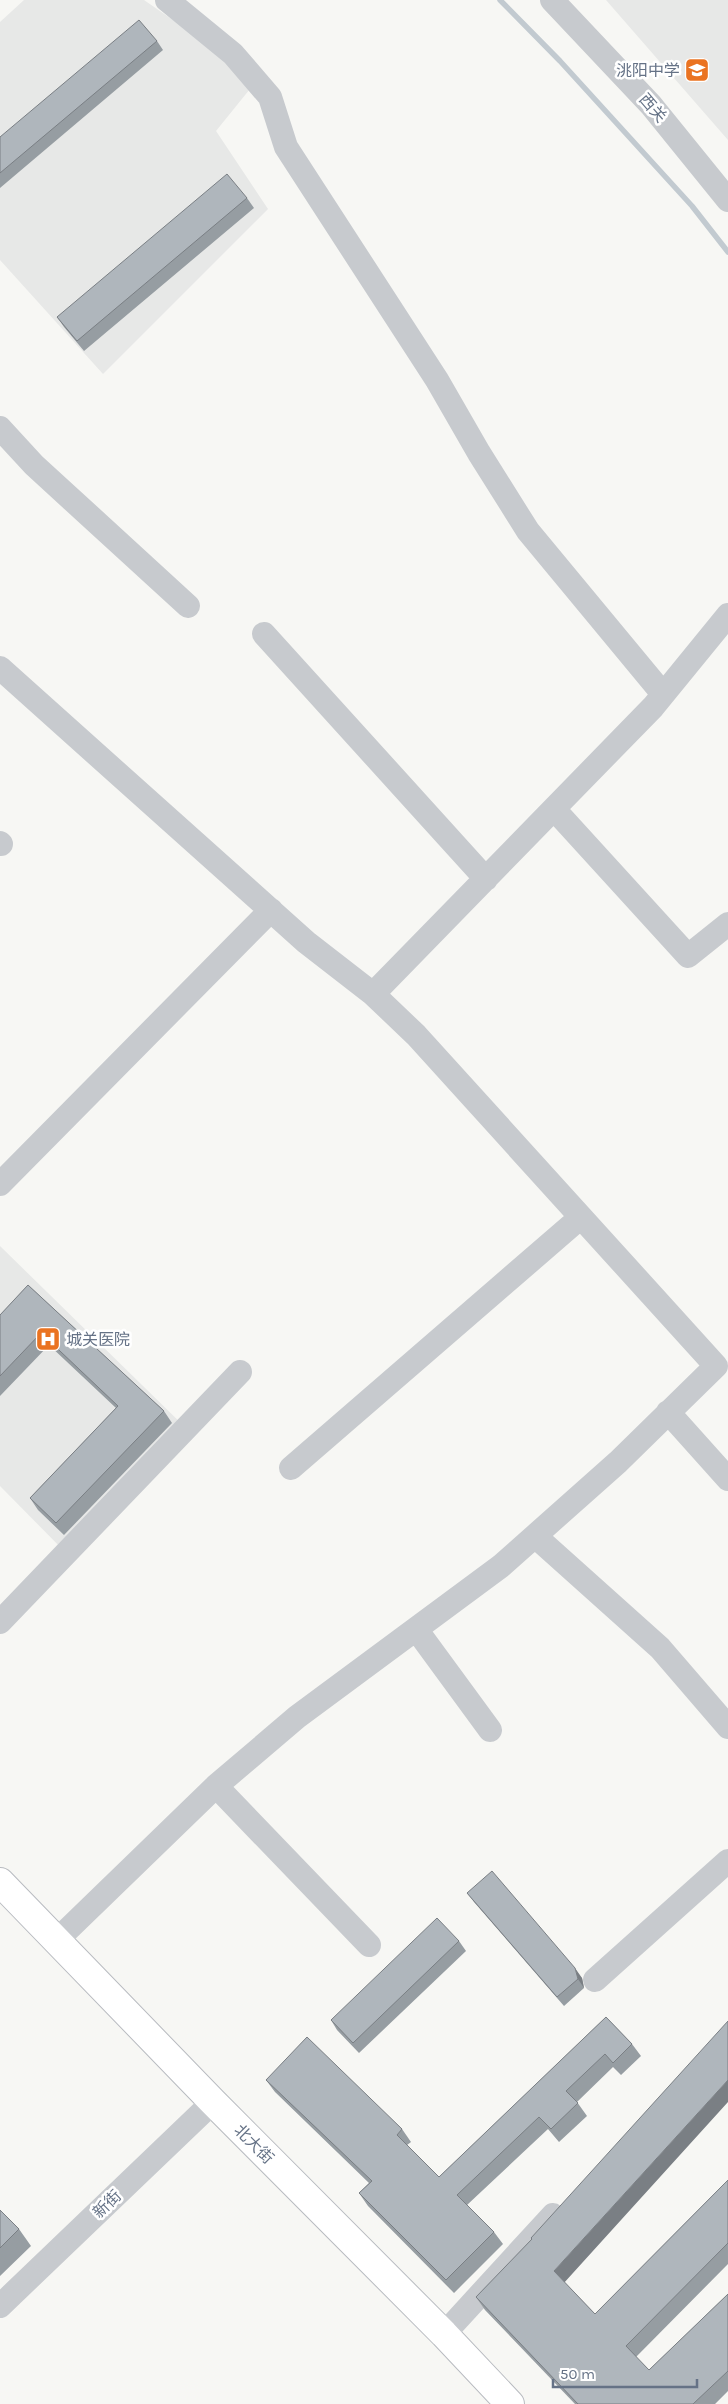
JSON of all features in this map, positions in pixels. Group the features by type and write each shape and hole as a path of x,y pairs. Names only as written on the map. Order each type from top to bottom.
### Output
{"main road":[{"name":"北大街","path":"0,1882 213,2102 444,2334 510,2404"}],"street":[{"path":"167,0 232,54 270,97 286,147 437,380 479,453 528,531 664,694"},
{"name":"西关","path":"552,0 652,105 728,200"},
{"path":"0,428 34,465 188,606"},
{"path":"373,994 664,694 728,615"},
{"path":"264,634 486,879"},
{"path":"0,668 306,942 373,994 416,1035 716,1366 618,1462 501,1566 297,1718 216,1786 57,1940"},
{"path":"554,809 688,956 728,924"},
{"path":"0,1184 272,910"},
{"path":"291,1468 581,1217"},
{"path":"0,1622 240,1372"},
{"path":"668,1412 728,1479"},
{"path":"535,1536 660,1648 728,1727"},
{"path":"416,1629 490,1730"},
{"path":"216,1786 369,1945"},
{"path":"595,1980 728,1861"},
{"name":"新街","path":"0,2306 213,2102"},
{"path":"444,2334 570,2196"}],"shaded area":[{"path":"24,0 144,0 196,36 254,84 216,131 268,209 103,374 0,260 0,22"},
{"name":"洮阳中学","path":"606,0 728,0 728,140"},
{"name":"城关医院","path":"0,1246 190,1432 70,1557 0,1486"}],"building":[{"path":"139,20 157,41 0,173 0,137"},
{"path":"227,174 247,198 77,341 57,317"},
{"path":"28,1285 164,1411 56,1523 30,1498 118,1406 41,1333 0,1376 0,1315"},
{"path":"492,1871 575,1968 578,1979 557,1997 467,1893"},
{"path":"437,1918 459,1941 353,2043 331,2020"},
{"path":"606,2017 632,2044 613,2063 605,2054 566,2091 578,2103 551,2129 539,2117 457,2195 494,2232 446,2280 359,2193 372,2181 266,2080 307,2037 402,2129 397,2135 439,2177"},
{"path":"728,2021 728,2080 554,2271 595,2314 728,2180 728,2243 626,2346 649,2370 728,2294 728,2371 693,2404 578,2404 476,2297 532,2239"},
{"path":"0,2210 19,2229 0,2248"}],"waterway":[{"path":"500,0 560,61 692,206 728,252"}],"place":[{"name":"洮阳中学","path":"697,70"},
{"name":"城关医院","path":"48,1339"}]}
